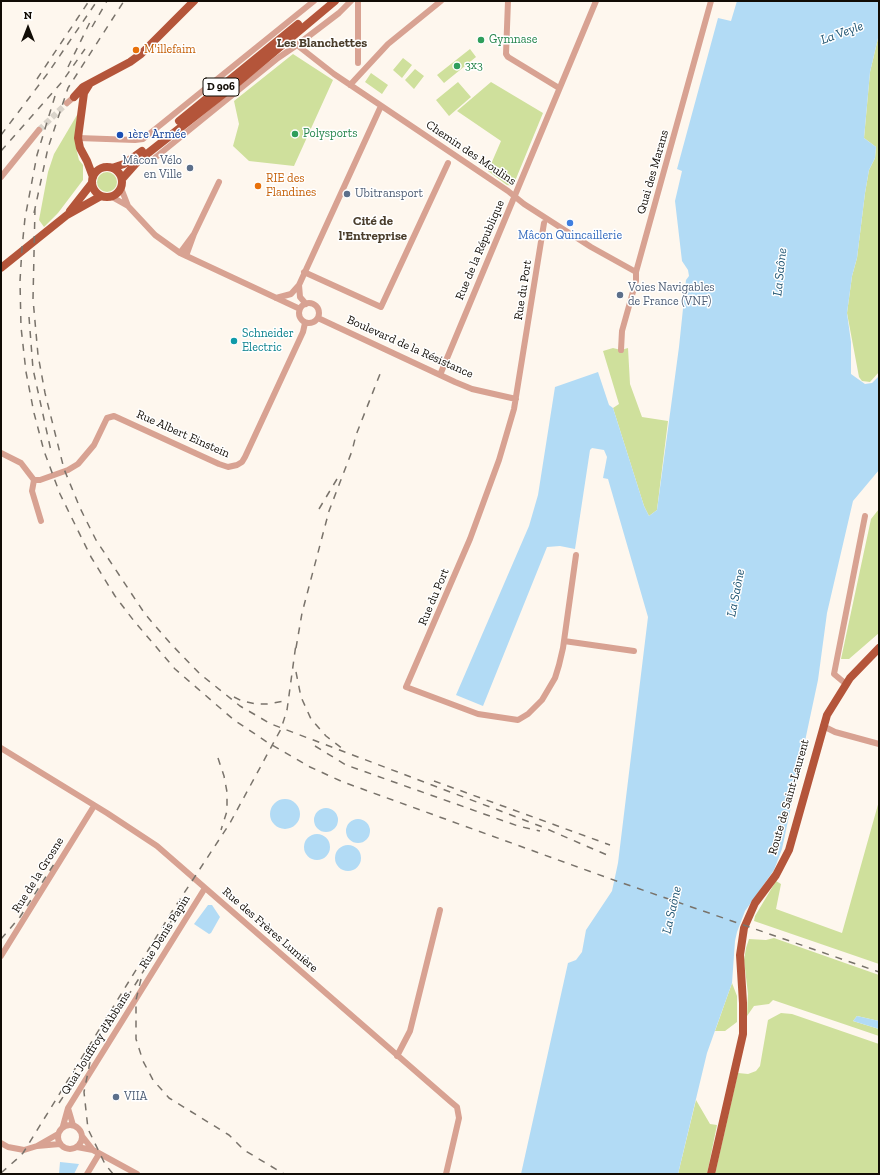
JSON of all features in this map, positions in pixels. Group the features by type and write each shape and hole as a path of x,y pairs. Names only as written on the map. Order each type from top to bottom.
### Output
{"main road":[{"path":"74,97 80,89 130,62 141,54 194,1"},
{"name":"D 906","path":"112,168 134,157 327,1"},
{"name":"D 906","path":"122,179 138,161 236,84 335,1"},
{"path":"89,85 85,90 78,138 80,148 87,161 95,191 101,196"},
{"path":"74,97 79,98 83,102"},
{"path":"74,97 81,119"},
{"path":"1,268 67,215 101,196 112,197 121,188 122,179 119,172 112,168 103,168 87,161"},
{"path":"67,215 85,194 93,180 103,168"},
{"name":"Route de Saint-Laurent","path":"711,1174 743,1034 743,1003 740,962 743,933 751,909 776,875 789,850 823,726 835,700 863,663 879,648"}],"street":[{"path":"78,138 143,139 314,1"},
{"path":"138,161 151,161 351,1"},
{"path":"358,1 358,63"},
{"path":"508,1 506,54 508,57 559,88"},
{"name":"Rue de la République","path":"440,375 596,1"},
{"name":"Quai des Marans","path":"621,350 622,330 636,281 636,272 662,184 711,1"},
{"path":"350,85 388,44 437,2"},
{"name":"Chemin des Moulins","path":"297,45 350,85 515,196 524,204 591,247 636,272"},
{"path":"67,103 74,97"},
{"path":"275,298 291,294 299,285 381,106"},
{"path":"1,177 39,130"},
{"path":"304,272 379,306 383,305 448,163"},
{"path":"186,256 194,234 219,182"},
{"path":"121,188 128,206"},
{"path":"112,197 128,206 155,235 180,253 300,309"},
{"name":"Rue du Port","path":"544,223 516,399 490,488 431,632 406,687 462,709 518,720 535,708 555,678 564,641 576,555"},
{"path":"180,253 194,234"},
{"path":"299,285 300,297 306,304"},
{"path":"306,304 312,304 317,307 319,313 318,318 312,323 305,323 299,316 300,309 306,304"},
{"name":"Boulevard de la Résistance","path":"318,318 440,375 472,388 516,399"},
{"name":"Rue Albert Einstein","path":"34,480 40,480 68,470 78,464 94,445 105,421 114,416 219,464 228,467 237,465 242,462 245,457 303,332 305,323"},
{"path":"1,453 21,463 34,480 32,491 41,520"},
{"path":"846,684 834,674 865,516"},
{"path":"564,641 634,651"},
{"path":"823,726 835,732 879,744"},
{"name":"Rue des Frères Lumière","path":"1,748 157,846 457,1107 459,1118 446,1174"},
{"name":"Rue de la Grosne","path":"1,956 94,806"},
{"name":"Rue Denis Papin","path":"143,988 205,888"},
{"path":"397,1056 410,1031 440,910"},
{"name":"Quai Jouffroy d'Abbans","path":"63,1126 68,1108 143,988"},
{"name":"Quai Jouffroy d'Abbans","path":"68,1108 73,1124"},
{"path":"37,1146 58,1134 63,1126 73,1124 80,1129 82,1136 99,1154 138,1174"},
{"path":"58,1134 60,1144"},
{"path":"76,1147 81,1142 82,1136"},
{"path":"1,1143 8,1147 24,1150 37,1146 60,1144 69,1149 76,1147 94,1150"},
{"path":"87,1174 99,1154"}],"green space":[{"path":"879,34 879,372 870,382 862,381 859,377 847,313 852,276 857,258 869,170 875,158 876,147 864,138 870,72"},
{"name":"3x3","path":"470,49 476,57 444,83 437,75"},
{"path":"293,54 333,80 294,166 249,161 233,146 239,124 234,101"},
{"path":"403,58 412,65 402,78 393,70"},
{"path":"415,69 424,76 414,89 405,80"},
{"path":"371,73 388,85 382,94 365,82"},
{"path":"458,82 471,97 449,116 436,100"},
{"path":"491,82 543,113 513,186 507,185 488,171 501,141 457,111"},
{"path":"77,115 76,148 79,160 83,165 83,180 58,213 44,227 39,220 48,172 54,154"},
{"path":"107,172 114,175 117,182 114,189 107,192 100,189 97,182 100,175"},
{"path":"613,348 621,350 628,348 630,384 642,417 668,421 657,510 649,516 644,506 613,408 619,404 603,351"},
{"path":"879,509 879,633 849,659 841,659 871,519"},
{"path":"879,801 879,964 754,921 755,916 776,881 781,884 776,909 842,933"},
{"path":"774,938 879,975 879,1021 857,1016 853,1021 879,1029 879,1036 773,1000 769,1004 754,1006 747,1016 748,994 744,960 749,939 766,940"},
{"path":"732,983 737,996 737,1022 725,1031 715,1031"},
{"path":"781,1013 792,1014 879,1044 879,1174 715,1174 738,1073 748,1074 756,1071 760,1066 768,1020"},
{"path":"696,1100 710,1124 717,1125 707,1174 678,1174"}],"water":[{"path":"737,1 879,1 879,34 870,72 864,138 876,147 875,158 869,170 857,258 852,276 847,313 851,342 851,374 865,384 872,383 879,376 879,470 853,501 827,613 818,680 782,849 774,870 745,911 737,932 732,983 707,1053 678,1174 521,1174 568,963 576,960 582,952 586,930 612,891 618,863 648,617 608,479 603,478 607,457 604,450 592,448 590,450 575,549 560,546 547,547 483,706 456,695 529,526 538,495 555,387 598,372 609,405 613,408 644,506 649,516 657,510 679,347 686,280 689,276 688,270 682,261 675,201 682,171 677,169 718,18 731,21"},
{"path":"285,799 296,803 300,814 296,825 285,829 274,825 270,814 274,803"},
{"path":"326,808 334,812 338,820 334,828 326,832 318,828 314,820 318,812"},
{"path":"358,819 366,823 370,831 366,839 358,843 350,839 346,831 350,823"},
{"path":"317,834 326,838 330,847 326,856 317,860 308,856 304,847 308,838"},
{"path":"348,845 357,849 361,858 357,867 348,871 339,867 335,858 339,849"},
{"path":"208,905 212,905 220,917 209,934 194,924"},
{"path":"857,1016 879,1021 879,1029 853,1021"},
{"path":"60,1162 79,1164 74,1174 59,1174"}],"tunnel":[{"path":"39,130 67,103"}],"railway":[{"path":"37,79 89,1"},
{"path":"1,135 48,73 97,1"},
{"path":"92,27 107,1"},
{"path":"34,213 48,148 68,88 124,1"},
{"path":"68,67 92,18"},
{"path":"1,151 62,82 85,49"},
{"path":"55,96 37,155 25,218 22,248 20,281 21,327 26,372 34,413 44,451 60,494 91,557 115,596 175,669 234,720 267,742 310,767 343,782 608,878 879,972"},
{"path":"35,208 33,299 38,355 45,393 64,469 80,508 96,540 145,614 170,643 200,674 240,706 271,724 540,826 607,855"},
{"path":"29,317 33,369 51,451"},
{"path":"296,648 302,613 329,511 352,451 356,435 382,369"},
{"path":"319,509 337,479"},
{"path":"1,1173 23,1153 173,910 230,823 281,729 287,710 296,644"},
{"path":"296,672 301,697 311,719 326,736 343,749"},
{"path":"234,697 242,701 256,704 284,701"},
{"path":"315,746 346,765 518,826 540,831"},
{"path":"218,758 227,792 227,811 221,830"},
{"path":"434,781 610,845"},
{"path":"1,939 20,917 54,864"},
{"path":"59,1103 138,980 164,937 171,921"},
{"path":"141,979 136,1000 136,1039 143,1061 153,1080 169,1098 229,1135 244,1150 284,1174"},
{"path":"90,1062 84,1092 88,1129 105,1164 113,1174"}],"place":[{"name":"Gymnase","path":"481,40"},
{"name":"M'illefaim","path":"136,50"},
{"name":"3x3","path":"457,66"},
{"name":"Polysports","path":"295,134"},
{"name":"1ère Armée","path":"120,135"},
{"name":"Mâcon Vélo en Ville","path":"190,168"},
{"name":"RIE des Flandines","path":"258,186"},
{"name":"Ubitransport","path":"347,194"},
{"name":"Mâcon Quincaillerie","path":"570,223"},
{"name":"Voies Navigables de France (VNF)","path":"620,295"},
{"name":"Schneider Electric","path":"234,341"},
{"name":"VIIA","path":"116,1097"}],"district":[{"name":"Les Blanchettes","path":"322,43"},
{"name":"Cité de l'Entreprise","path":"373,228"}],"water label":[{"name":"La Veyle","path":"842,33"},
{"name":"La Saône","path":"780,272"},
{"name":"La Saône","path":"736,593"},
{"name":"La Saône","path":"672,910"}]}
